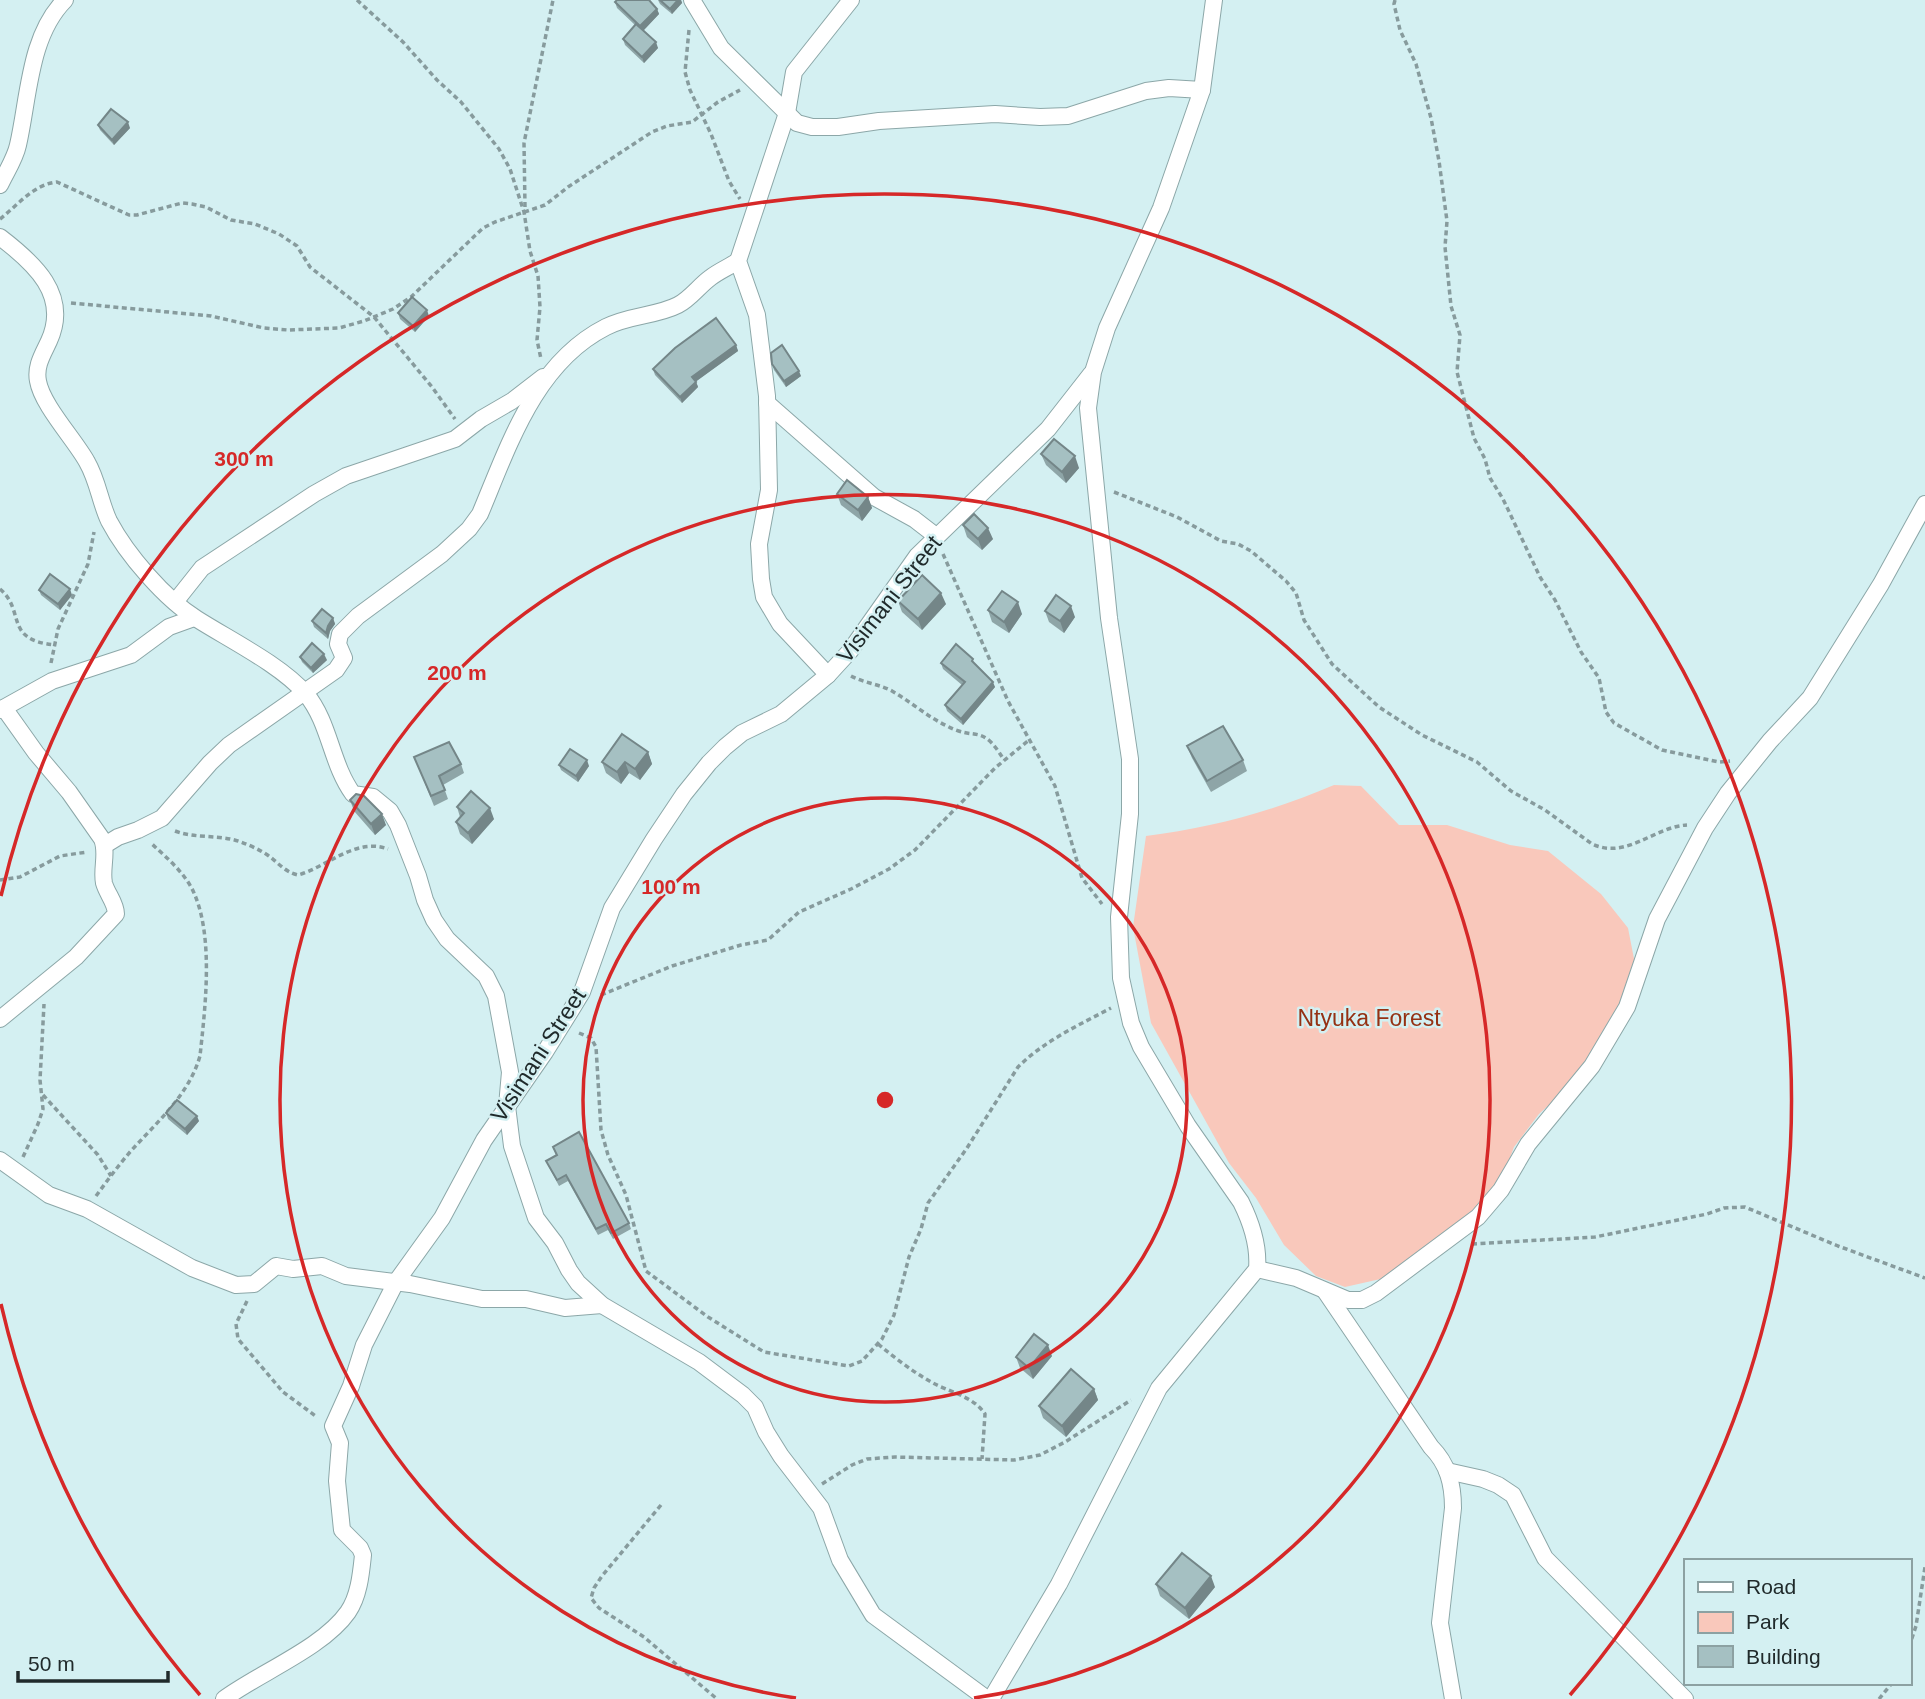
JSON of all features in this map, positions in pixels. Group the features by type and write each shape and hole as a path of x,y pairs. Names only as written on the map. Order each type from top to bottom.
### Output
{"street":[{"path":"0,185 18,145 45,25 65,0"},
{"path":"832,671 780,624 764,597 760,544 769,490 767,403 759,325 738,261 787,113 797,66 851,0"},
{"path":"0,237 36,269 50,289 57,315 54,329 38,365 38,381 49,404 88,462 102,504 127,550 175,602 194,618 241,645 305,693 319,715 346,785 354,794 373,797 390,811 435,920 447,939 486,976 496,996 510,1072 507,1106 512,1146 539,1223 555,1243 578,1283 601,1305 699,1362 743,1395 755,1408 781,1456 821,1508 843,1566 873,1615 989,1699 1059,1584 1159,1388 1257,1269 1258,1256 1249,1219 1241,1202 1162,1085 1136,1035 1121,978 1119,917 1129,825 1130,759 1109,618 1088,408 1093,372 1107,328 1161,208 1202,90 1214,0"},
{"path":"696,7 721,48 797,123 812,127 995,114 1068,116 1146,91 1168,88 1202,90"},
{"path":"175,602 202,568 314,494 346,476 442,444 465,433 481,419 512,401 586,339 606,327 634,316 678,306 711,277 738,261"},
{"name":"Visimani Street","path":"333,1429 364,1345 396,1282 442,1219 484,1140 582,992 612,908 684,794 709,762 742,733 781,714 832,671 850,651 902,575 936,536 1040,437 1093,372"},
{"path":"105,845 153,823 170,811 229,745 330,676 343,660 344,655 338,644 342,631 365,610 442,554 469,528 480,514 514,435 548,373"},
{"path":"767,403 874,497 914,519 936,536"},
{"path":"1257,1269 1296,1278 1348,1300 1362,1300 1376,1293 1478,1217 1501,1190 1528,1144 1592,1066 1608,1041 1627,1007 1657,919 1705,828 1728,793 1811,698 1881,584 1925,504"},
{"path":"0,1019 76,957 117,915 103,877 105,845 86,814 2,709 39,687 91,667 121,660 169,627 194,618"},
{"path":"0,1160 49,1195 87,1209 192,1268 236,1285 254,1284 276,1266 293,1269 316,1265 346,1276 396,1282 482,1299 526,1299 565,1308 601,1305"},
{"path":"1324,1289 1431,1447 1441,1457 1447,1471 1453,1493 1453,1508 1440,1623 1453,1699"},
{"path":"224,1699 324,1636 348,1613 354,1601 363,1555 342,1530 338,1471 340,1443 333,1429"},
{"path":"1447,1471 1483,1479 1513,1495 1545,1558 1685,1699"}],"path":[{"path":"357,0 403,41 482,126 510,169 524,212"},
{"path":"548,373 538,348 538,276 530,251 524,212 524,143 553,0"},
{"path":"1395,0 1400,30 1416,64 1428,107 1439,161 1447,222 1445,247 1451,306 1460,335 1457,372 1474,438 1485,459 1490,478 1503,499 1540,577 1555,600 1581,652 1599,678 1606,712 1614,723 1662,750 1719,762 1756,759"},
{"path":"696,7 688,30 685,72 729,181 752,219"},
{"path":"54,302 211,316 264,328 339,328 393,309 411,297 483,228 545,205 652,132 667,126 692,122 730,94 758,83"},
{"path":"0,219 45,183 57,182 129,215 182,203 206,207 231,220 255,224 279,234 297,246 310,267 374,317 432,387 465,433"},
{"path":"1097,484 1177,517 1222,541 1238,544 1251,551 1296,593 1304,620 1332,664 1379,707 1422,735 1477,762 1511,791 1545,810 1592,844 1623,849 1669,828 1692,825 1705,828"},
{"path":"39,687 49,667 58,629 88,564 102,504"},
{"path":"936,536 1008,701 1055,786 1082,878 1093,896 1119,917"},
{"path":"0,589 11,601 16,623 31,639 55,645"},
{"path":"832,671 892,692 949,727 983,735 997,748 1004,760"},
{"path":"573,1007 672,967 741,945 768,940 799,912 851,889 903,860 1004,760 1029,740"},
{"path":"153,823 187,835 238,840 265,853 288,872 298,875 348,852 373,846 383,847 412,861"},
{"path":"87,1209 187,1085 200,1056 207,972 200,913 194,892 183,876 138,830"},
{"path":"0,880 20,877 60,856 94,850 105,845"},
{"path":"16,1171 43,1109 40,1080 44,983"},
{"path":"559,1030 578,1032 592,1038 596,1047 601,1130 608,1155 626,1195 646,1271 747,1343 764,1352 849,1366 862,1361 878,1344 894,1315 909,1258 921,1230 928,1203 967,1148 1018,1067 1029,1055 1055,1038 1126,1000"},
{"path":"43,1094 98,1155 111,1176"},
{"path":"1472,1245 1595,1237 1734,1206 1745,1207 1838,1246 1925,1278"},
{"path":"254,1284 236,1324 237,1339 283,1392 333,1429"},
{"path":"878,1344 931,1382 981,1409 985,1414 982,1459"},
{"path":"809,1492 852,1465 867,1459 895,1457 1014,1460 1040,1455 1065,1443 1136,1397 1159,1388"},
{"path":"661,1505 602,1576 591,1598 599,1608 644,1637 717,1699"},
{"path":"1911,1641 1916,1626 1925,1567"},
{"path":"1879,1699 1890,1685"}],"green space":[{"name":"Ntyuka Forest","path":"1334,785 1361,786 1399,825 1447,825 1510,845 1548,851 1601,894 1628,928 1636,969 1622,1005 1578,1078 1539,1114 1514,1147 1501,1182 1470,1213 1385,1278 1345,1287 1316,1276 1284,1245 1256,1198 1229,1163 1151,1023 1133,927 1146,836 1242,817"}],"building":[{"path":"649,0 657,9 640,26 615,2"},
{"path":"660,0 678,0 670,9"},
{"path":"636,24 656,42 642,57 623,39"},
{"path":"111,109 128,122 112,140 98,125"},
{"path":"412,297 427,310 413,326 398,313"},
{"path":"716,318 736,345 692,377 696,382 680,397 653,369 675,348"},
{"path":"782,345 799,371 784,381 772,364 771,353"},
{"path":"1054,439 1075,456 1062,472 1041,454"},
{"path":"847,480 868,497 858,510 837,494"},
{"path":"974,514 988,528 978,539 963,525"},
{"path":"50,574 70,589 58,604 39,590"},
{"path":"922,575 941,593 918,619 898,601"},
{"path":"1002,591 1018,602 1004,622 988,610"},
{"path":"1056,595 1071,606 1060,621 1045,611"},
{"path":"322,609 333,618 326,633 312,621"},
{"path":"312,643 324,654 311,668 300,657"},
{"path":"956,644 993,682 961,719 945,705 965,682 941,663"},
{"path":"1223,726 1243,760 1207,781 1187,746"},
{"path":"622,734 648,752 635,769 625,762 617,772 602,762"},
{"path":"449,742 461,764 439,776 445,790 431,796 414,757"},
{"path":"570,749 587,760 576,776 559,765"},
{"path":"471,791 490,808 468,833 456,822 464,813 457,807"},
{"path":"356,794 364,796 382,814 371,824 350,800"},
{"path":"177,1100 197,1116 185,1129 166,1113"},
{"path":"579,1132 629,1223 611,1233 606,1224 596,1229 566,1175 557,1180 546,1161 557,1155 553,1147"},
{"path":"1034,1334 1048,1345 1029,1368 1016,1357"},
{"path":"1071,1369 1094,1389 1062,1426 1039,1406"},
{"path":"1182,1553 1211,1576 1185,1608 1156,1584"}]}
